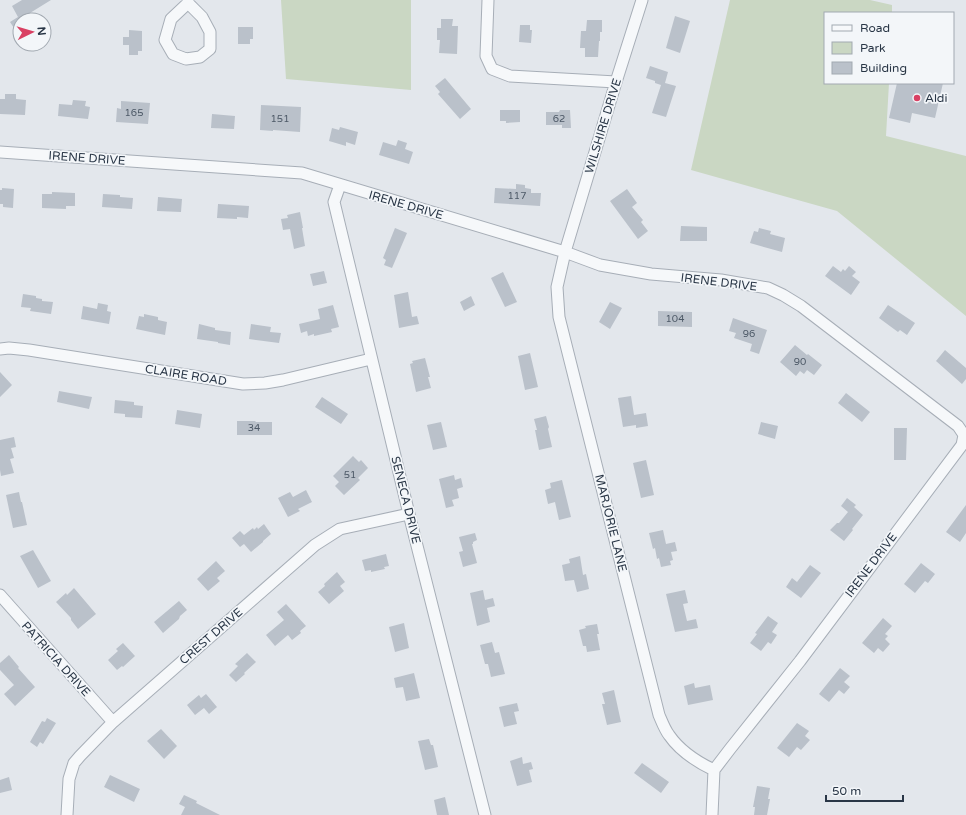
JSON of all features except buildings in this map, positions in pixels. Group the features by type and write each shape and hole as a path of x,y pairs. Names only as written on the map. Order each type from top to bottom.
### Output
{"street":[{"path":"488,0 486,56 492,69 510,76 616,82"},
{"name":"WILSHIRE DRIVE","path":"565,252 642,0"},
{"path":"188,1 202,17 210,32 210,49 200,57 186,59 173,54 165,40 171,19 188,1"},
{"name":"IRENE DRIVE","path":"0,152 302,173 565,252 600,265 651,274 722,280 768,288 801,306 958,426 964,434 962,445 800,661 714,770"},
{"name":"SENECA DRIVE","path":"340,185 334,202 409,514 485,815"},
{"name":"MARJORIE LANE","path":"565,252 557,287 559,317 659,715 668,735 698,762 714,770"},
{"name":"CLAIRE ROAD","path":"0,349 9,348 29,350 243,384 271,382 371,359"},
{"name":"CREST DRIVE","path":"67,815 70,779 74,763 113,722 315,545 340,529 409,514"},
{"name":"PATRICIA DRIVE","path":"0,595 113,722"},
{"path":"712,815 714,770"}],"green space":[{"path":"281,0 411,0 411,90 286,79"},
{"path":"730,0 870,0 892,5 892,12 824,12 824,84 889,84 886,136 966,156 966,316 837,211 691,170"}],"place":[{"name":"Aldi","path":"917,98"}]}
